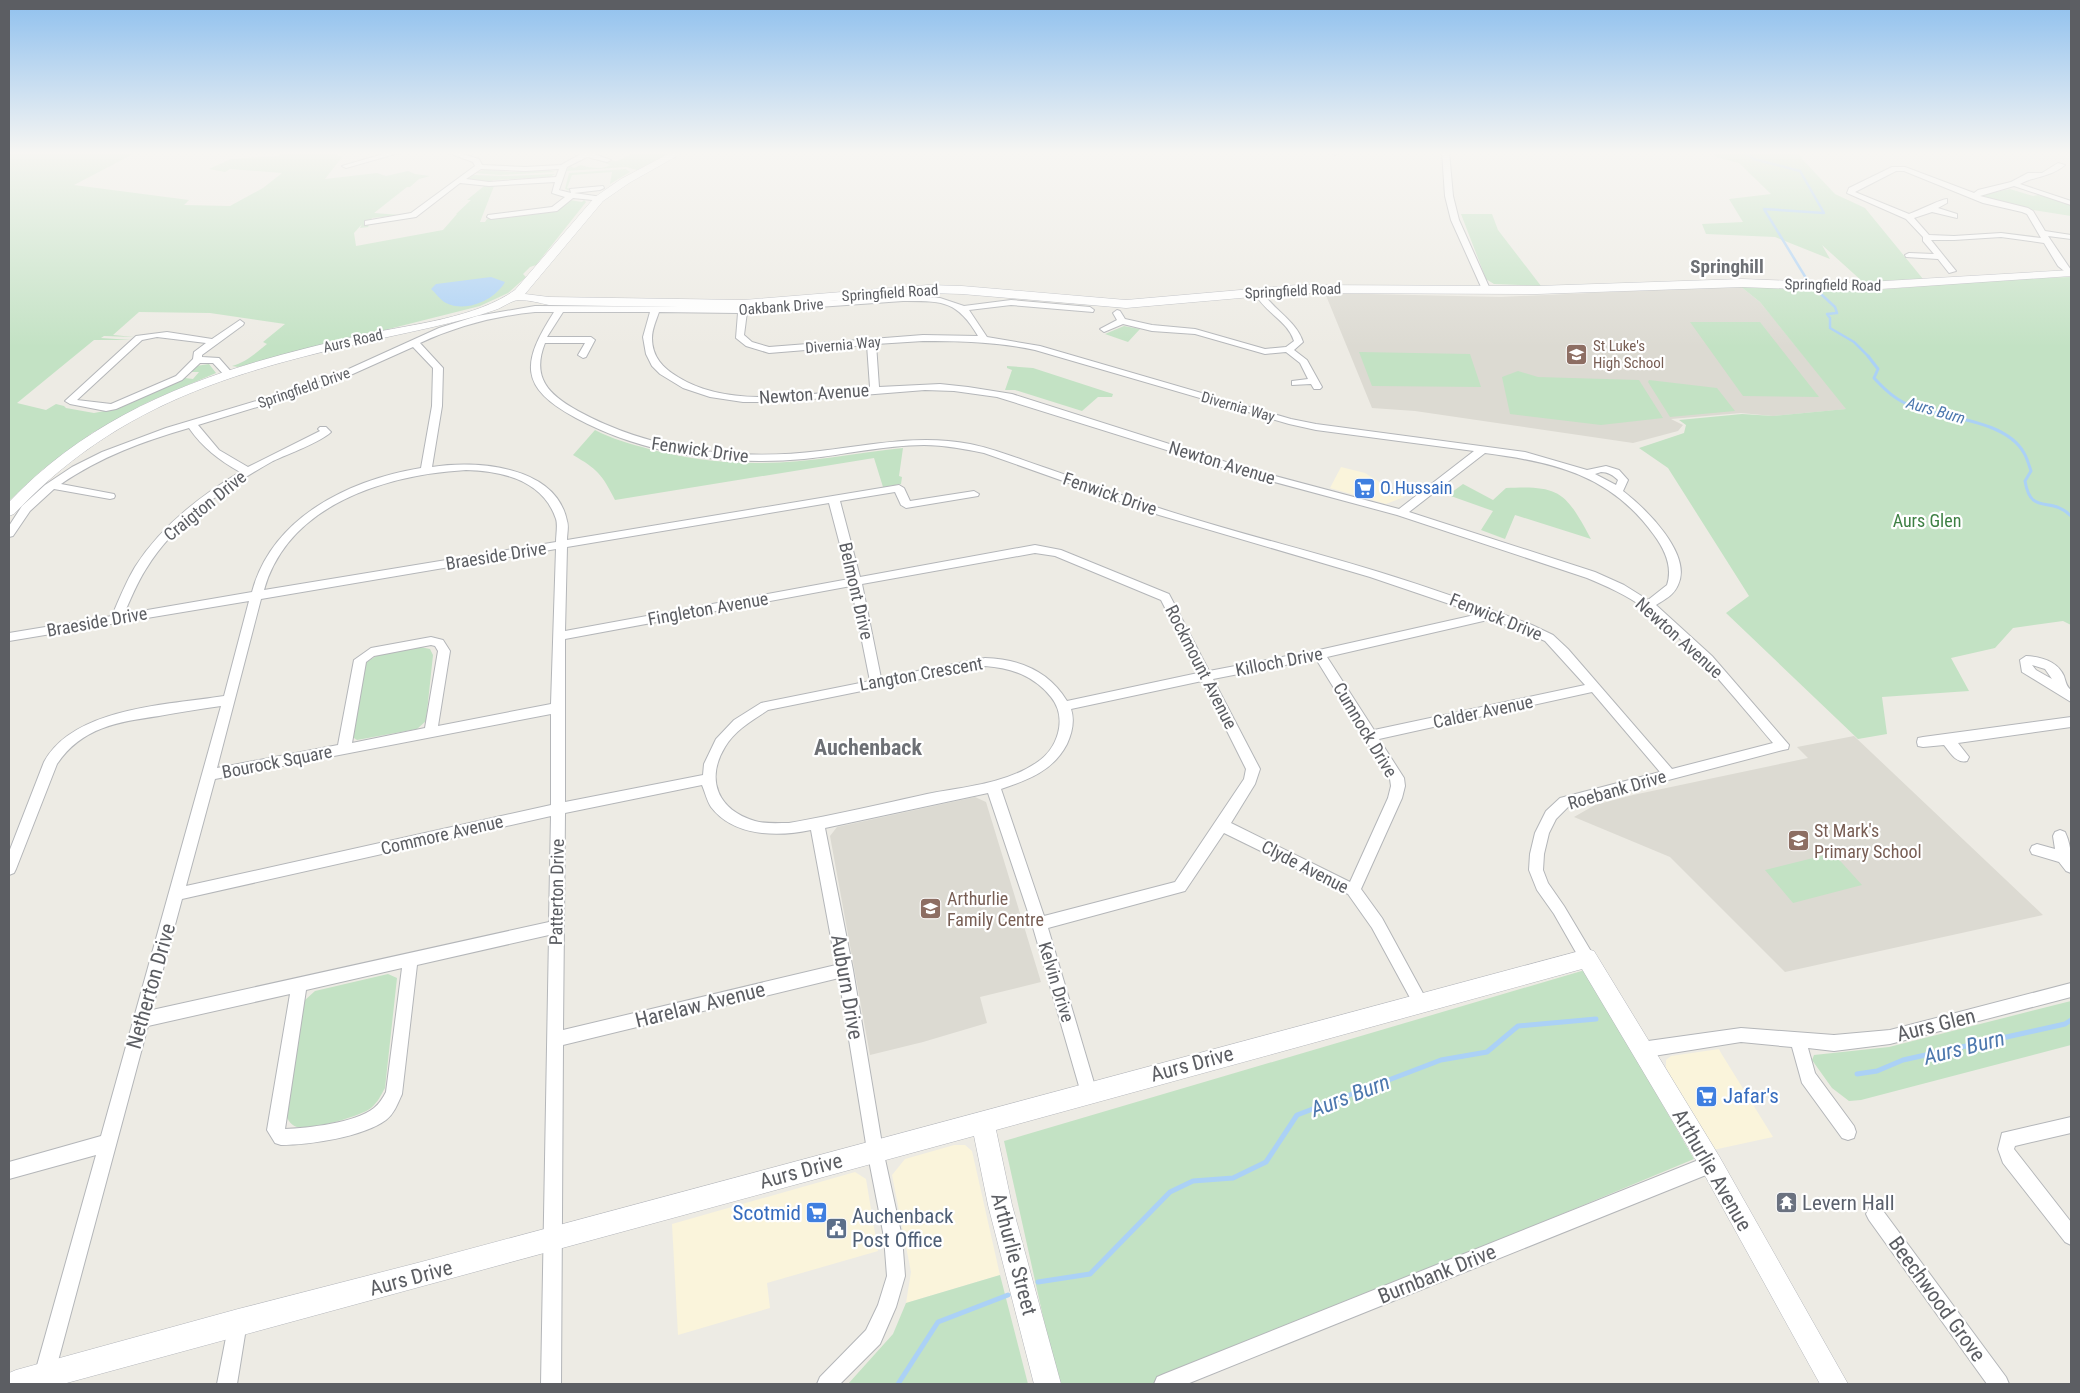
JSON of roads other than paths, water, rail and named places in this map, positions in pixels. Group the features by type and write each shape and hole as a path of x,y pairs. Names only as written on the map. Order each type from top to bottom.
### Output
{"street":[{"path":"368,223 400,217"},
{"name":"Aurs Road","path":"9,510 30,488 57,465 112,427 165,400 228,375 279,359 476,312 504,303 516,296 580,217"},
{"path":"1454,217 1486,289"},
{"path":"1909,217 1927,237 1927,241 1952,271"},
{"path":"2032,217 2061,264 2070,273"},
{"path":"1927,237 2071,236"},
{"path":"1909,254 1940,257"},
{"name":"Springfield Road","path":"516,296 549,300 743,307 915,288 962,290 1126,304 1318,288 1537,290 1742,282 1850,287 2070,273"},
{"path":"1104,330 1122,321 1152,328 1201,333 1266,352 1289,350 1299,342 1298,333 1269,310 1258,292"},
{"name":"Oakbank Drive","path":"560,309 655,310 895,298 929,299 962,309"},
{"path":"984,339 962,309 984,302 1005,301 1074,311 1090,310"},
{"name":"Divernia Way","path":"743,307 739,336 742,340 758,348 784,350 922,338 984,339 1037,348 1316,427 1525,455 1557,462 1587,474 1618,491 1638,507 1660,536 1674,562 1676,571 1674,583 1669,591 1648,605"},
{"name":"Springfield Drive","path":"9,534 17,518 36,498 52,485 98,458 129,445 330,381 414,342 460,324 496,314 535,309 560,309"},
{"name":"Fenwick Drive","path":"560,309 542,340 535,361 538,382 544,392 555,402 580,417 606,429 642,442 684,451 750,458 822,454 908,442 953,444 987,451 1163,513 1374,574 1452,600 1549,638 1564,652 1670,775"},
{"name":"Newton Avenue","path":"655,310 648,333 652,357 658,368 693,391 728,397 782,399 875,390 936,387 987,391 1012,397 1241,470 1401,514 1591,575 1620,588 1648,605 1708,659 1783,745"},
{"path":"1117,313 1122,321"},
{"path":"198,360 197,354 240,323"},
{"path":"214,342 175,335 152,335 139,338 70,401 106,408 113,407 179,378 198,360 216,360 228,375"},
{"path":"542,340 593,337 583,355"},
{"path":"414,342 438,368 437,406 426,469"},
{"path":"871,343 875,390"},
{"path":"1289,350 1304,362 1315,384 1295,383"},
{"path":"192,424 202,441 221,457 247,471"},
{"name":"Craigton Drive","path":"116,619 136,577 156,546 195,509 247,471 326,432 323,429"},
{"path":"1401,514 1483,449"},
{"name":"Patterton Drive","path":"426,469 474,467 515,474 537,485 554,503 562,520 557,708 557,927 551,1384"},
{"path":"1587,474 1594,469 1604,468 1612,470 1623,480 1618,491"},
{"name":"Netherton Drive","path":"44,1376 140,1020 210,775 228,700 268,562 278,546 308,518 352,492 404,474 426,469"},
{"path":"52,485 110,496"},
{"name":"Braeside Drive","path":"9,637 899,488 906,505 974,494"},
{"name":"Belmont Drive","path":"834,500 856,583 876,682"},
{"name":"Rockmount Avenue","path":"856,583 1035,549 1048,550 1165,598 1253,769 1250,780 1180,887 1039,924"},
{"name":"Fingleton Avenue","path":"559,636 856,583"},
{"name":"Killoch Drive","path":"1064,706 1319,654 1493,615"},
{"name":"Bourock Square","path":"344,749 360,660 371,652 431,641 438,643 444,651 431,732"},
{"name":"Cumnock Drive","path":"1319,654 1397,778 1398,786 1395,798 1353,890"},
{"name":"Langton Crescent","path":"707,779 710,760 720,742 750,713 765,706 781,702 876,682 985,662 995,662 1011,665 1042,679 1064,706"},
{"path":"2060,686 2071,697"},
{"name":"Calder Avenue","path":"1370,736 1595,688"},
{"path":"9,869 51,762 57,752 77,735 101,722 115,718 228,700"},
{"path":"707,779 712,798 734,821 767,830 816,824 992,786 1026,775 1043,765 1055,753 1063,740 1066,717 1064,706"},
{"name":"Bourock Square","path":"210,775 557,708"},
{"path":"1924,742 2071,722"},
{"path":"1947,740 1962,757"},
{"name":"Roebank Drive","path":"1587,958 1559,910 1542,886 1536,870 1537,854 1542,833 1551,815 1566,802 1783,745"},
{"name":"Commore Avenue","path":"177,894 558,809 707,779"},
{"name":"Kelvin Drive","path":"992,786 1039,924 1089,1093"},
{"name":"Auburn Drive","path":"816,824 845,970 875,1150 893,1237 896,1276 887,1307 873,1337 826,1384"},
{"name":"Clyde Avenue","path":"1222,825 1353,890 1377,923 1420,1002"},
{"path":"2060,836 2068,862"},
{"path":"2037,850 2068,862"},
{"path":"140,1020 557,927"},
{"name":"Aurs Drive","path":"16,1384 238,1322 422,1275 875,1150 983,1123 1420,1002 1587,958"},
{"name":"Arthurlie Avenue","path":"1587,958 1711,1164 1835,1384"},
{"path":"299,986 275,1130 281,1137 292,1137 353,1126 375,1117 386,1108 394,1094 410,961"},
{"name":"Harelaw Avenue","path":"555,1040 845,970"},
{"name":"Aurs Glen","path":"1641,1050 1741,1035 1834,1043 1890,1037 2071,990"},
{"path":"1798,1041 1808,1077 1848,1132"},
{"name":"Arthurlie Street","path":"983,1123 1000,1204 1048,1384"},
{"path":"2071,1125 2008,1139 2006,1149 2009,1157 2071,1236"},
{"path":"9,1170 108,1143"},
{"name":"Burnbank Drive","path":"1164,1384 1711,1164"},
{"name":"Beechwood Grove","path":"1875,1214 1999,1384"},
{"path":"227,1384 238,1322"}],"water":[{"path":"491,277 505,282 487,299 471,305 454,306 446,303 431,289 436,284"}],"waterway":[{"name":"Aurs Burn","path":"1769,217 1809,283 1835,307 1837,313 1827,314 1830,318 1830,328 1854,342 1868,356"},
{"name":"Aurs Burn","path":"1868,356 1878,369 1874,378 1902,402 1927,411 1974,422 2004,433 2015,442 2025,455 2031,471 2025,481 2032,499 2064,510 2071,516"},
{"name":"Aurs Burn","path":"1038,1282 1090,1274 1170,1192 1193,1181 1233,1178 1266,1162 1297,1115 1441,1060 1487,1052 1518,1026 1596,1019"},
{"name":"Aurs Burn","path":"1857,1074 1877,1071 1903,1060 2065,1024 2071,1020"},
{"name":"Aurs Burn","path":"898,1384 938,1322 1008,1295"}],"place":[{"name":"St Luke's High School","path":"1577,355"},
{"name":"O.Hussain","path":"1364,488"},
{"name":"St Mark's Primary School","path":"1798,841"},
{"name":"Arthurlie Family Centre","path":"931,909"},
{"name":"Jafar's","path":"1707,1096"},
{"name":"Levern Hall","path":"1786,1203"},
{"name":"Scotmid","path":"817,1213"},
{"name":"Auchenback Post Office","path":"836,1228"}],"district":[{"name":"Springhill","path":"1727,266"},
{"name":"Auchenback","path":"868,747"}]}
